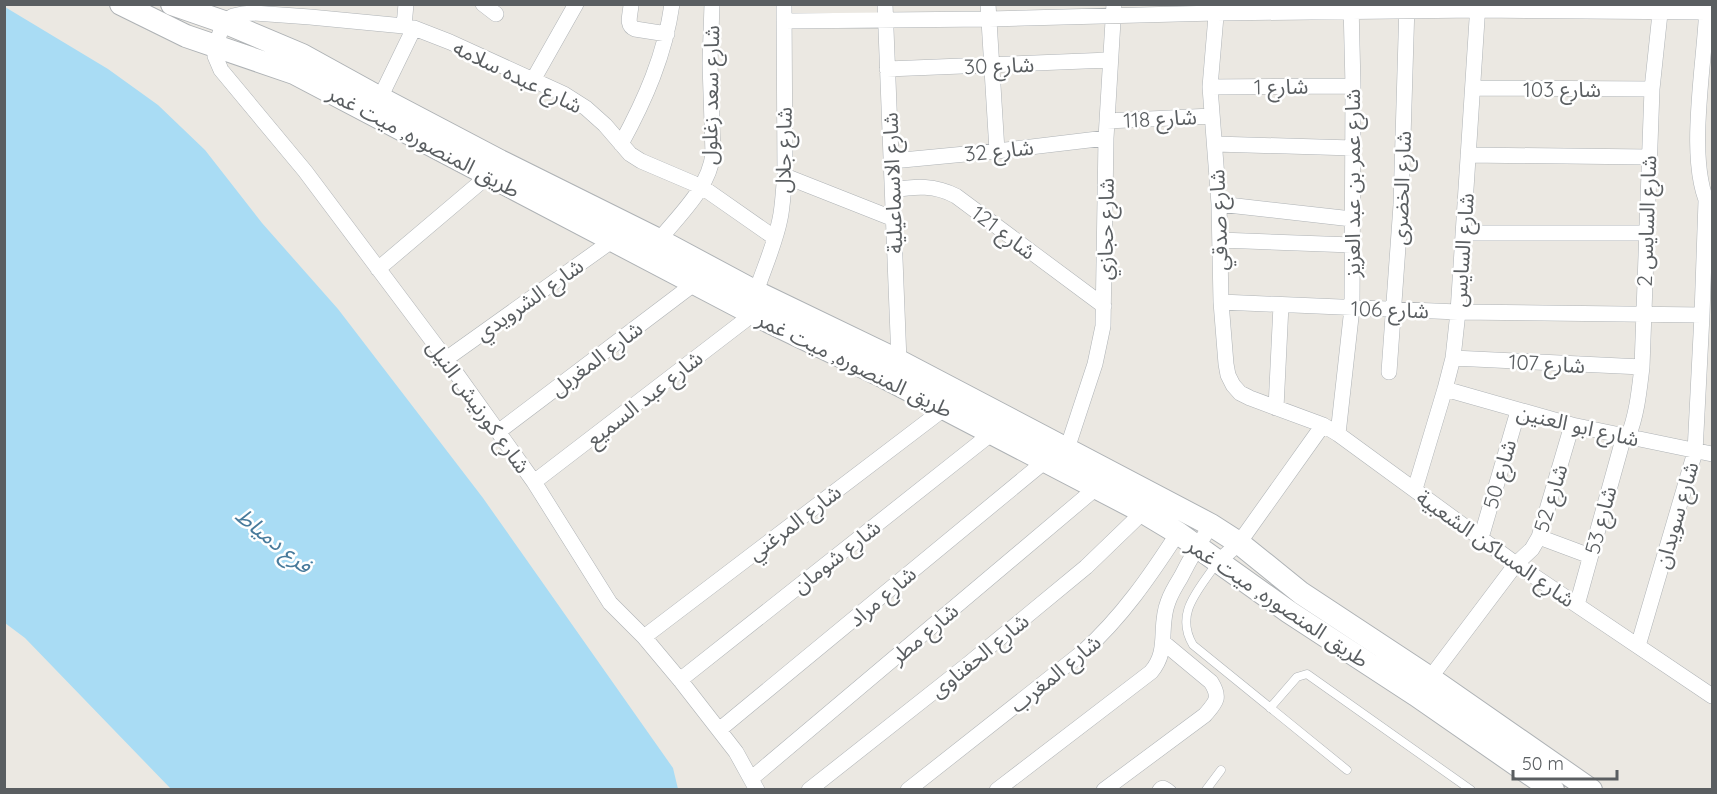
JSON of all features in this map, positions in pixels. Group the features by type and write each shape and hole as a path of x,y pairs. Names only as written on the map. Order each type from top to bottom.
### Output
{"main road":[{"name":"طريق المنصوره, ميت غمر","path":"121,4 186,36 294,73 753,314 884,377 1143,512 1178,533 1289,612 1553,789"},
{"name":"طريق المنصوره, ميت غمر","path":"172,4 198,9 302,55 380,98 756,292 898,361 1211,525 1239,543 1301,593 1430,678 1591,789"}],"street":[{"path":"380,98 409,27 406,4"},
{"path":"483,4 495,14"},
{"path":"533,80 576,4"},
{"path":"631,4 629,23 631,27 667,34"},
{"path":"621,144 648,90 667,34 672,4"},
{"name":"شارع سعد زغلول","path":"659,240 708,177 713,154 710,63 712,4"},
{"name":"شارع جلال","path":"756,292 780,218 784,176 784,4"},
{"name":"شارع الاسماعيلية","path":"885,4 898,361"},
{"path":"784,21 886,21 989,12 1478,7 1709,8"},
{"name":"شارع السايس","path":"1414,489 1453,358 1478,7"},
{"name":"شارع عمر بن عبد العزيز","path":"1338,434 1352,308 1351,8"},
{"name":"شارع الخضرى","path":"1389,372 1401,205 1407,8"},
{"name":"شارع السايس 2","path":"1626,437 1634,422 1638,405 1642,367 1648,157 1652,89 1661,8"},
{"name":"شارع سويدان","path":"1638,646 1695,452 1709,207 1700,178 1698,130 1706,103 1709,8"},
{"path":"186,36 198,9"},
{"name":"شارع صدقي","path":"1217,9 1210,87 1226,364 1228,375 1240,393 1276,408"},
{"name":"شارع حجازي","path":"1067,449 1100,345 1104,306 1107,120 1114,11"},
{"path":"989,12 997,151"},
{"name":"شارع عبده سلامه","path":"224,22 233,16 253,13 409,27 450,42 564,94 586,108 605,125 630,154 702,187 775,238"},
{"path":"215,47 224,22"},
{"name":"شارع كورنيش النيل","path":"215,47 215,56 221,70 305,171 446,359 534,482 610,603 644,637 680,680 736,752 755,784"},
{"name":"شارع 30","path":"887,69 1110,60"},
{"name":"شارع 1","path":"1210,87 1353,86"},
{"name":"شارع 103","path":"1473,88 1652,89"},
{"name":"شارع 118","path":"1107,120 1212,116"},
{"name":"شارع 32","path":"892,160 1107,138"},
{"path":"1215,144 1353,148"},
{"path":"1468,155 1648,157"},
{"path":"378,268 489,175"},
{"path":"784,176 894,219"},
{"name":"شارع 121","path":"893,190 912,186 932,187 956,196 1104,306"},
{"path":"1218,204 1352,219"},
{"path":"1463,233 1646,233"},
{"name":"شارع الشرويدي","path":"446,359 613,240"},
{"path":"1220,240 1352,245"},
{"name":"شارع المغربل","path":"498,432 695,283"},
{"name":"شارع 106","path":"1221,302 1458,312 1702,315"},
{"path":"1276,408 1281,305"},
{"name":"شارع عبد السميع","path":"534,482 753,314"},
{"name":"شارع 107","path":"1453,358 1642,367"},
{"name":"شارع ابو العنين","path":"1445,389 1572,425 1713,454"},
{"name":"شارع المرغني","path":"644,637 945,408"},
{"name":"شارع المساكن الشعبية","path":"1276,408 1323,425 1338,434 1516,564 1713,696"},
{"name":"شارع 50","path":"1481,538 1518,411"},
{"path":"1218,561 1239,543 1323,425"},
{"name":"شارع 52","path":"1430,678 1516,564 1532,549 1539,537 1572,425"},
{"name":"شارع شومان","path":"680,680 992,433"},
{"name":"شارع 53","path":"1577,605 1626,437"},
{"name":"شارع مراد","path":"719,730 1044,462"},
{"name":"شارع مطر","path":"755,784 1096,488"},
{"name":"شارع الحفناوى","path":"809,789 966,666 1086,567 1143,512"},
{"path":"997,789 1151,672 1158,664 1164,643 1164,614 1168,601 1197,546 1211,525"},
{"name":"شارع المغرب","path":"908,789 1105,633 1138,593 1178,533"},
{"path":"1539,537 1590,556"},
{"path":"1104,789 1205,715 1215,704 1216,690 1211,682 1164,643"}],"lane":[{"path":"1218,561 1187,611 1185,620 1188,637 1199,651 1347,770"},
{"path":"1270,708 1297,677 1307,674 1471,789"},
{"path":"1206,789 1221,770"},
{"path":"1156,789 1162,784 1172,789"}],"water":[{"name":"فرع دمياط","path":"5,7 108,69 158,105 205,150 262,223 338,309 483,498 673,768 678,789 171,789 25,638 5,623"}]}
